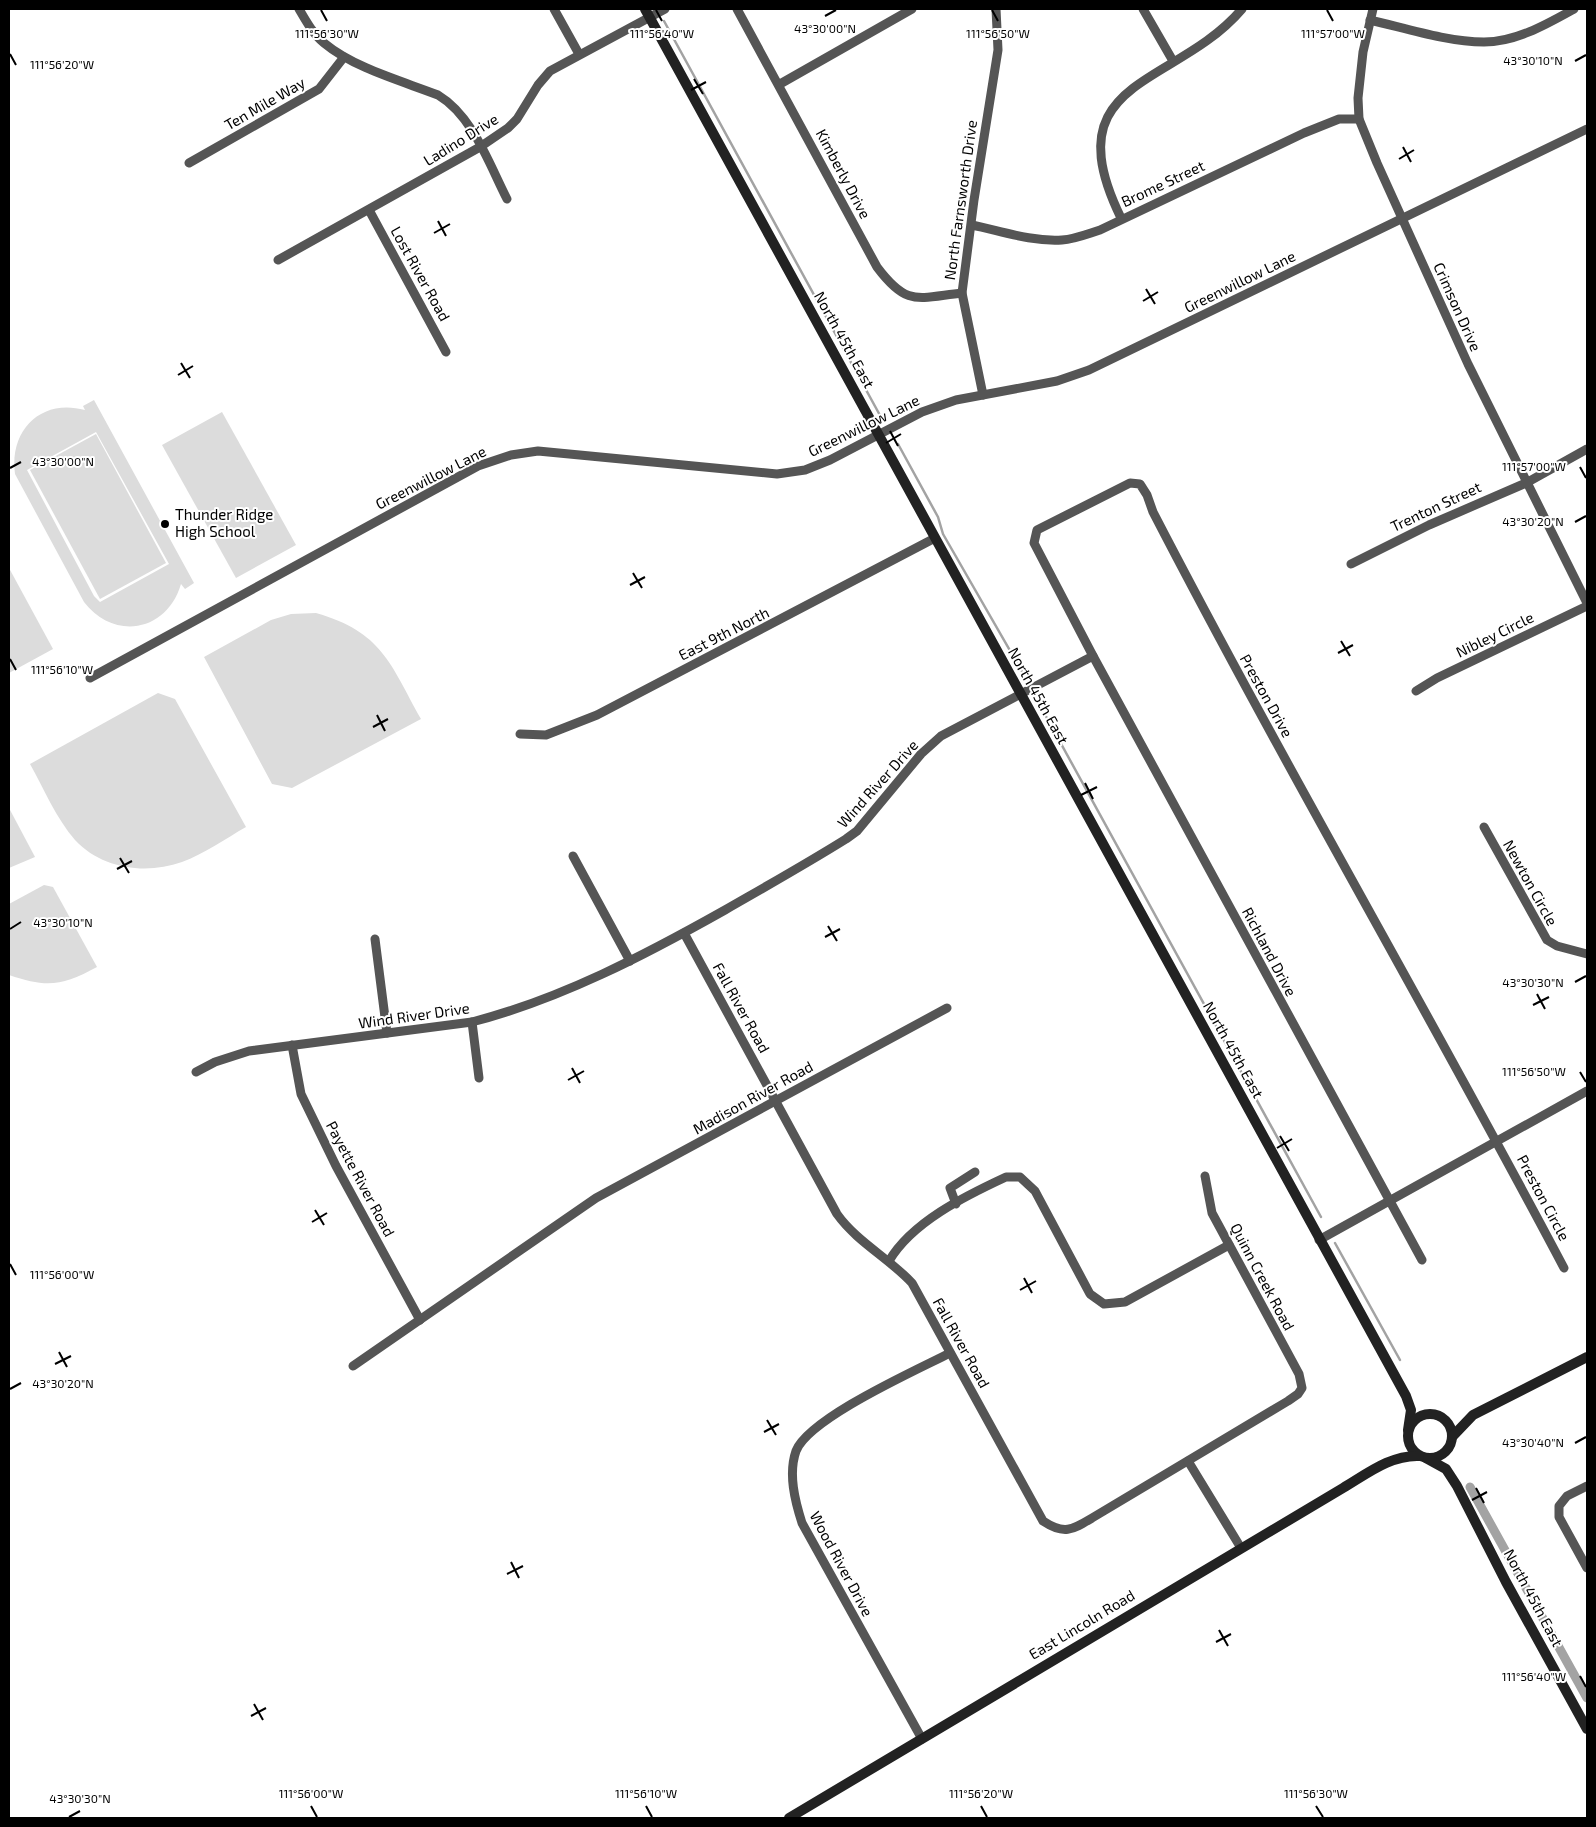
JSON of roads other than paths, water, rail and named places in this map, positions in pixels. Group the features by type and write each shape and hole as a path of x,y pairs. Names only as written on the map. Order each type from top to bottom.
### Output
{"main road":[{"name":"North 45th East","path":"647,13 1020,696 1406,1396 1411,1410 1407,1434"},
{"path":"1473,1415 1440,1456 1422,1457 1413,1451 1407,1434 1416,1418 1430,1413 1455,1419 1473,1415 1587,1357"},
{"name":"North 45th East","path":"1406,1396 1416,1407 1430,1413"},
{"path":"1442,1417 1450,1426 1451,1441"},
{"name":"East Lincoln Road","path":"1392,1460 1399,1453 1407,1434"},
{"name":"North 45th East","path":"1451,1441 1448,1457 1454,1479 1506,1582 1587,1729"},
{"name":"East Lincoln Road","path":"789,1818 1392,1460 1406,1456 1422,1457"},
{"name":"North 45th East","path":"1422,1457 1446,1469 1454,1479"}],"street":[{"path":"299,9 312,30 323,42 344,57 438,95 452,103 480,147 507,199"},
{"path":"554,9 580,54"},
{"name":"Ladino Drive","path":"278,260 480,147 517,119 538,85 550,72 647,13 665,9"},
{"name":"Kimberly Drive","path":"737,9 780,84 873,258 892,286 903,294 914,298 962,293"},
{"path":"780,84 912,9"},
{"name":"North Farnsworth Drive","path":"983,395 962,293 974,200 998,50 996,9"},
{"path":"1144,9 1173,61"},
{"path":"1121,218 1105,182 1101,163 1102,130 1108,115 1131,90 1173,61 1193,51 1224,28 1242,9"},
{"name":"Crimson Drive","path":"1373,9 1359,89 1360,119 1468,364 1587,604"},
{"path":"1370,20 1420,32 1484,42 1514,37 1538,28 1574,9"},
{"name":"Ten Mile Way","path":"189,163 320,89 344,57"},
{"name":"Brome Street","path":"972,225 1030,238 1060,240 1100,230 1121,218 1154,205 1304,133 1339,120 1360,119"},
{"name":"Greenwillow Lane","path":"90,678 478,466 511,455 538,451 776,474 805,470 830,460 922,412 956,400 1056,381 1089,370 1587,129"},
{"name":"Lost River Road","path":"369,210 446,352"},
{"name":"Trenton Street","path":"1351,564 1429,525 1526,483 1587,449"},
{"name":"Preston Drive","path":"1093,656 1034,543 1037,530 1121,487 1130,483 1140,484 1206,615 1497,1141"},
{"name":"East 9th North","path":"520,734 546,736 597,714 935,538"},
{"name":"Nibley Circle","path":"1416,691 1438,678 1587,604"},
{"name":"Wind River Drive","path":"196,1072 232,1055 472,1022 520,1008 630,961 684,933 846,839 857,830 921,754 941,736 1093,656"},
{"name":"Richland Drive","path":"1093,656 1422,1260"},
{"name":"Newton Circle","path":"1484,827 1546,940 1558,946 1587,954"},
{"path":"573,856 630,961"},
{"name":"Fall River Road","path":"684,933 837,1214 854,1234 889,1261 912,1283 1043,1521 1056,1530 1072,1529 1288,1401 1298,1394 1302,1388"},
{"path":"375,939 386,1033"},
{"name":"Madison River Road","path":"353,1366 596,1198 947,1008"},
{"path":"472,1022 479,1078"},
{"name":"Payette River Road","path":"292,1046 301,1094 336,1166 420,1320"},
{"path":"1319,1240 1587,1091"},
{"name":"Preston Circle","path":"1497,1141 1564,1268"},
{"path":"956,1204 950,1188 975,1172"},
{"name":"Quinn Creek Road","path":"1205,1176 1212,1213 1299,1374 1302,1388"},
{"path":"889,1261 913,1231 956,1204 1006,1177 1020,1177 1034,1191 1090,1294 1104,1304 1124,1302 1229,1245"},
{"name":"Wood River Drive","path":"922,1739 802,1523 794,1499 793,1475 796,1451 825,1421 950,1353"},
{"path":"1188,1461 1241,1548"},
{"path":"1587,1486 1567,1496 1559,1506 1559,1517 1587,1568"}],"waterway":[{"path":"664,21 882,419"},
{"path":"898,444 938,517 943,534 1024,675"},
{"path":"1037,700 1321,1217"},
{"path":"1335,1243 1400,1360"},
{"path":"1470,1487 1587,1698"}],"place":[{"name":"Thunder Ridge High School","path":"165,524"}]}
